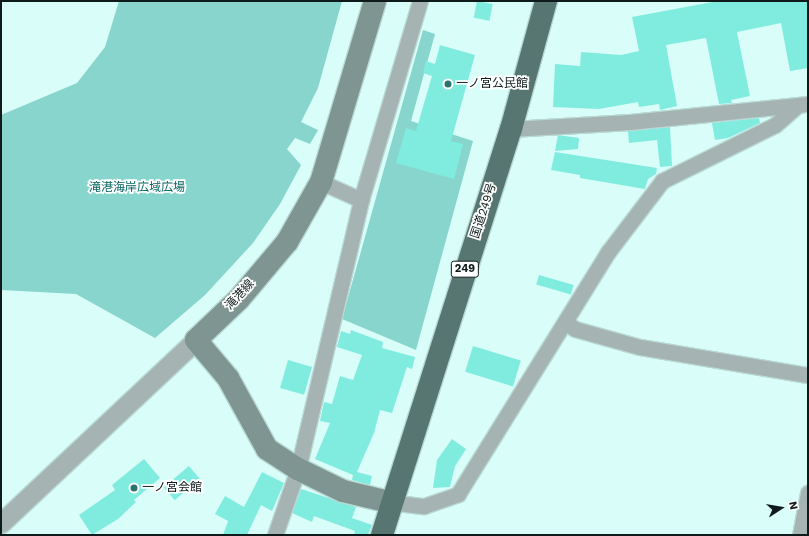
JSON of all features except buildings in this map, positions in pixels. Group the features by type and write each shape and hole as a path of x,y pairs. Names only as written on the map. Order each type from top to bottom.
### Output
{"highway":[{"name":"国道249号","path":"382,535 389,502 511,129 546,1"}],"main road":[{"name":"滝港線","path":"196,340 238,299 287,242 320,182 375,1"},
{"path":"196,340 228,378 268,449 298,469 343,491 389,502"}],"street":[{"path":"275,535 298,469 361,200 420,1"},
{"path":"511,129 802,106"},
{"path":"389,502 424,506 458,494 608,252 662,181 775,125 802,106"},
{"path":"320,182 361,200"},
{"path":"565,322 575,329 640,347 808,375"},
{"path":"1,523 196,340"},
{"path":"800,535 808,493"}],"green space":[{"name":"滝港海岸広域広場","path":"119,1 342,1 318,88 301,122 318,130 310,144 295,138 287,149 301,165 280,204 253,243 205,295 155,338 76,294 1,290 1,115 77,83 105,47"},
{"path":"423,30 435,34 411,121 473,141 416,350 342,319"}],"place":[{"name":"一ノ宮公民館","path":"448,84"},
{"name":"一ノ宮会館","path":"134,488"}]}
